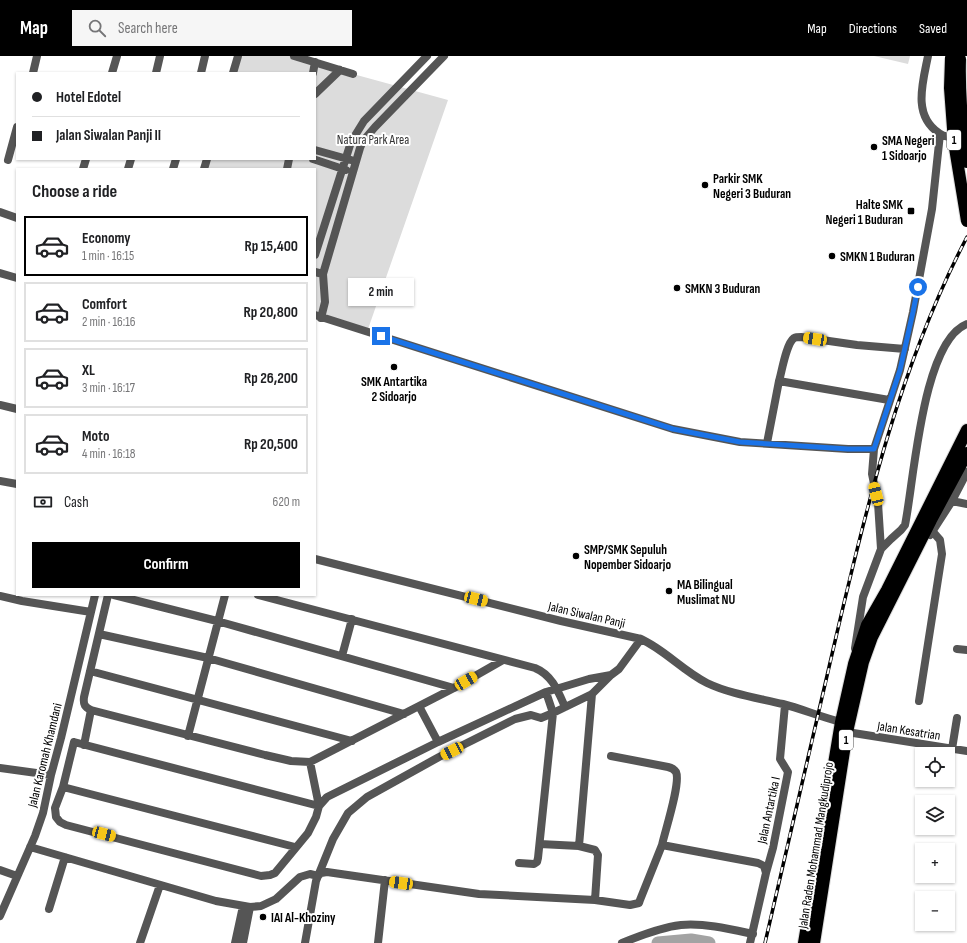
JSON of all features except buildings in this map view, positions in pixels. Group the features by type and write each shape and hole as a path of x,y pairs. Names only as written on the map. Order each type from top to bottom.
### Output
{"highway":[{"name":"1","path":"956,57 967,162"},
{"name":"1","path":"956,57 950,88 954,142 967,221"},
{"name":"1","path":"950,475 967,430"},
{"name":"1","path":"950,475 967,453"},
{"name":"Jalan Raden Mohammad Mangkudiprojo","path":"804,943 844,727 862,668 872,637 916,549 950,475"},
{"name":"Jalan Raden Mohammad Mangkudiprojo","path":"814,943 854,664 867,625 950,475"}],"street":[{"path":"33,72 37,56"},
{"path":"112,72 117,56"},
{"path":"156,72 160,56"},
{"path":"201,72 205,56"},
{"path":"233,72 238,56"},
{"path":"294,56 353,74"},
{"path":"316,253 351,142 364,121 427,56"},
{"path":"444,56 363,141 355,161 319,273 325,302 318,317 673,429 740,442 848,449 874,449"},
{"path":"928,56 924,75 921,106 926,119 931,127 940,134 951,137 954,136 967,122"},
{"path":"313,72 315,62"},
{"path":"316,93 340,70"},
{"path":"385,101 387,107 393,108"},
{"path":"364,121 373,122 374,129"},
{"path":"8,160 16,131"},
{"name":"Jalan Raden Mohammad Mangkudiprojo","path":"854,664 856,637 863,597 881,549 878,503 872,474 874,449 905,349 913,312 932,209 940,134"},
{"path":"316,150 355,161"},
{"path":"316,160 352,172"},
{"path":"0,212 16,218"},
{"path":"0,273 16,278"},
{"name":"Jalan Raden Mohammad Mangkudiprojo","path":"881,549 901,530 904,525 927,395 937,362 948,340 967,324"},
{"path":"767,443 782,366 792,340 796,337 857,345 905,349"},
{"path":"779,381 889,400"},
{"path":"0,406 16,409"},
{"name":"Jalan Raden Mohammad Mangkudiprojo","path":"916,549 925,542 933,532 952,501 967,472"},
{"path":"0,481 16,484"},
{"path":"952,501 967,504"},
{"path":"918,701 942,554 940,540 933,532"},
{"name":"Jalan Siwalan Panji","path":"316,559 546,617 641,639 653,644 693,674 721,689 785,705 844,727"},
{"path":"0,596 22,602 91,612"},
{"name":"Jalan Karomah Khamdani","path":"0,916 35,836 43,813 50,775 61,738 95,596"},
{"path":"108,596 83,701 84,706 92,710 188,736 291,761 310,762 454,688 503,660"},
{"path":"118,596 217,620 454,688"},
{"path":"188,736 224,596"},
{"path":"262,596 541,670 553,682 565,707"},
{"path":"342,656 352,620"},
{"path":"99,634 208,658 404,714"},
{"path":"305,943 314,887 333,839 348,812 367,797 515,719 532,716 541,718 592,694 619,669 641,639"},
{"path":"957,649 967,650"},
{"path":"90,671 352,741"},
{"path":"74,742 55,813 60,822 261,876 270,875 275,873 308,832 316,817 319,806 327,797 438,742 546,692 557,690 589,679 611,675"},
{"path":"519,863 534,864 537,862 540,844 553,713 546,692"},
{"path":"579,846 592,694"},
{"name":"Jalan Antartika I","path":"750,943 773,848 788,772 780,759 785,705"},
{"path":"419,706 438,742"},
{"path":"84,745 92,710"},
{"path":"952,747 957,718"},
{"name":"Jalan Kesatrian","path":"844,727 942,747"},
{"path":"61,738 319,806"},
{"name":"Jalan Kesatrian","path":"955,749 967,751"},
{"path":"30,847 216,901 246,907 265,904 276,899 300,877 310,874 318,876 324,872 479,894 595,900 630,905 639,903 662,845 677,785 676,771 668,766 611,756"},
{"path":"310,762 319,806"},
{"path":"0,768 50,775"},
{"path":"63,787 295,848"},
{"path":"540,844 579,846 595,850 598,855 595,900"},
{"path":"662,845 758,863 764,866 766,873"},
{"path":"49,909 65,857"},
{"path":"0,870 17,876"},
{"path":"378,943 385,880"},
{"path":"140,943 160,885"},
{"path":"235,943 246,907"},
{"path":"243,943 246,907"},
{"path":"622,943 682,925 727,928 753,934"}],"green space":[{"name":"Natura Park Area","path":"238,56 294,56 448,100 367,332 316,315 316,168 204,168 207,160 316,160 316,72 233,72"},
{"path":"874,56 910,56 908,64"}],"waterway":[{"path":"658,943 691,940 709,943"}],"railway":[{"path":"765,943 848,586 874,483 905,383 923,333 967,237"}],"place":[{"name":"SMA Negeri 1 Sidoarjo","path":"874,147"},
{"name":"Parkir SMK Negeri 3 Buduran","path":"705,185"},
{"name":"Halte SMK Negeri 1 Buduran","path":"911,211"},
{"name":"SMKN 1 Buduran","path":"832,256"},
{"name":"SMKN 3 Buduran","path":"677,288"},
{"name":"SMK Antartika 2 Sidoarjo","path":"394,367"},
{"name":"SMP/SMK Sepuluh Nopember Sidoarjo","path":"576,556"},
{"name":"MA Bilingual Muslimat NU","path":"669,591"},
{"name":"IAI Al-Khoziny","path":"263,917"}],"route":[{"path":"381,336 673,429 740,442 848,449 874,449 900,370 918,287"}]}
